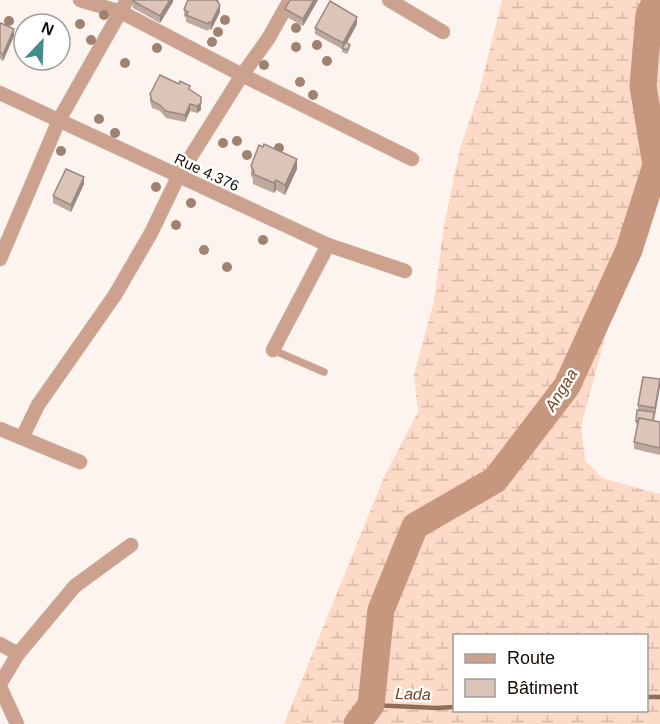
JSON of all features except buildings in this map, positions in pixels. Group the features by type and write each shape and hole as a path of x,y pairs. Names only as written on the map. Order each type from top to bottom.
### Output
{"street":[{"path":"80,0 124,6 242,75 412,159"},
{"path":"22,438 38,405 121,285 151,233 178,177 242,75 268,39 290,0"},
{"path":"389,0 443,32"},
{"path":"0,259 59,120 124,6"},
{"name":"Rue 4.376","path":"0,93 328,245 405,271"},
{"path":"273,350 328,245"},
{"path":"0,429 80,462"},
{"path":"16,724 0,685 18,654 75,586 131,545"},
{"path":"0,644 18,654"}],"lane":[{"path":"273,350 324,372"}],"green space":[{"path":"502,0 660,0 660,154 629,250 581,426 585,460 602,478 660,494 660,724 284,724 384,477 418,412 414,375 434,301 444,226 460,148 478,96"}],"waterway":[{"name":"Angaa","path":"357,724 371,705 381,610 415,526 495,480 567,386 629,250 656,165 643,86 649,15 656,0"},
{"name":"Lada","path":"648,697 660,697"},
{"name":"Lada","path":"371,705 453,707"}]}
